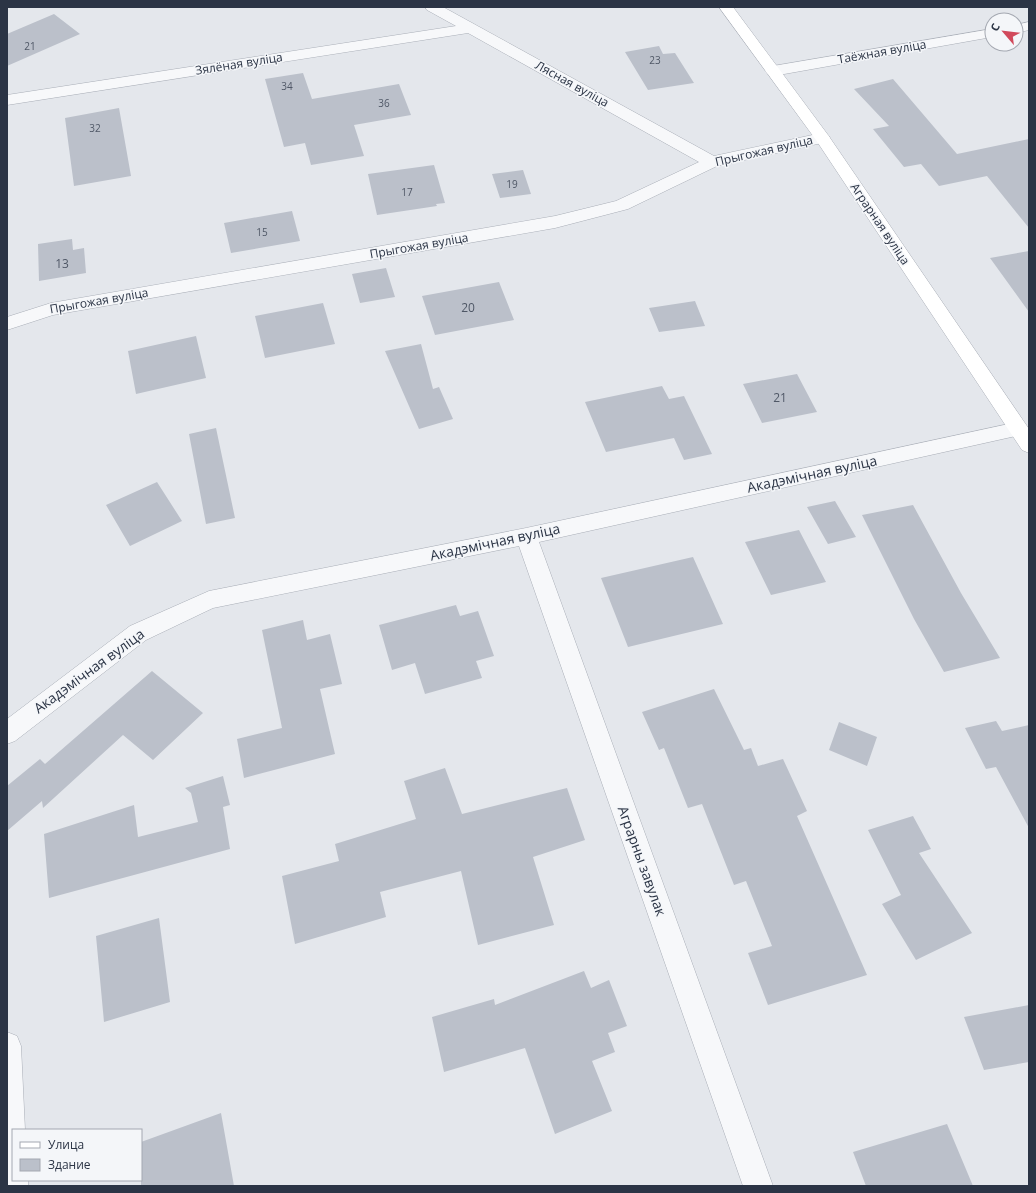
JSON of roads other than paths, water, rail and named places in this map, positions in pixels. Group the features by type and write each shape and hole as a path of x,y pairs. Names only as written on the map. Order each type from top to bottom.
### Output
{"street":[{"name":"Лясная вуліца","path":"432,7 712,162"},
{"name":"Аграрная вуліца","path":"726,7 822,138 1023,437"},
{"name":"Зялёная вуліца","path":"7,100 471,28"},
{"name":"Таёжная вуліца","path":"773,71 984,34"},
{"name":"Прыгожая вуліца","path":"7,324 52,309 555,222 622,204 712,162 822,138"},
{"name":"Акадэмічная вуліца","path":"7,733 138,633 209,600 1023,437"},
{"name":"Аграрны завулак","path":"526,536 758,1186"},
{"path":"7,1046 12,1163"}]}
